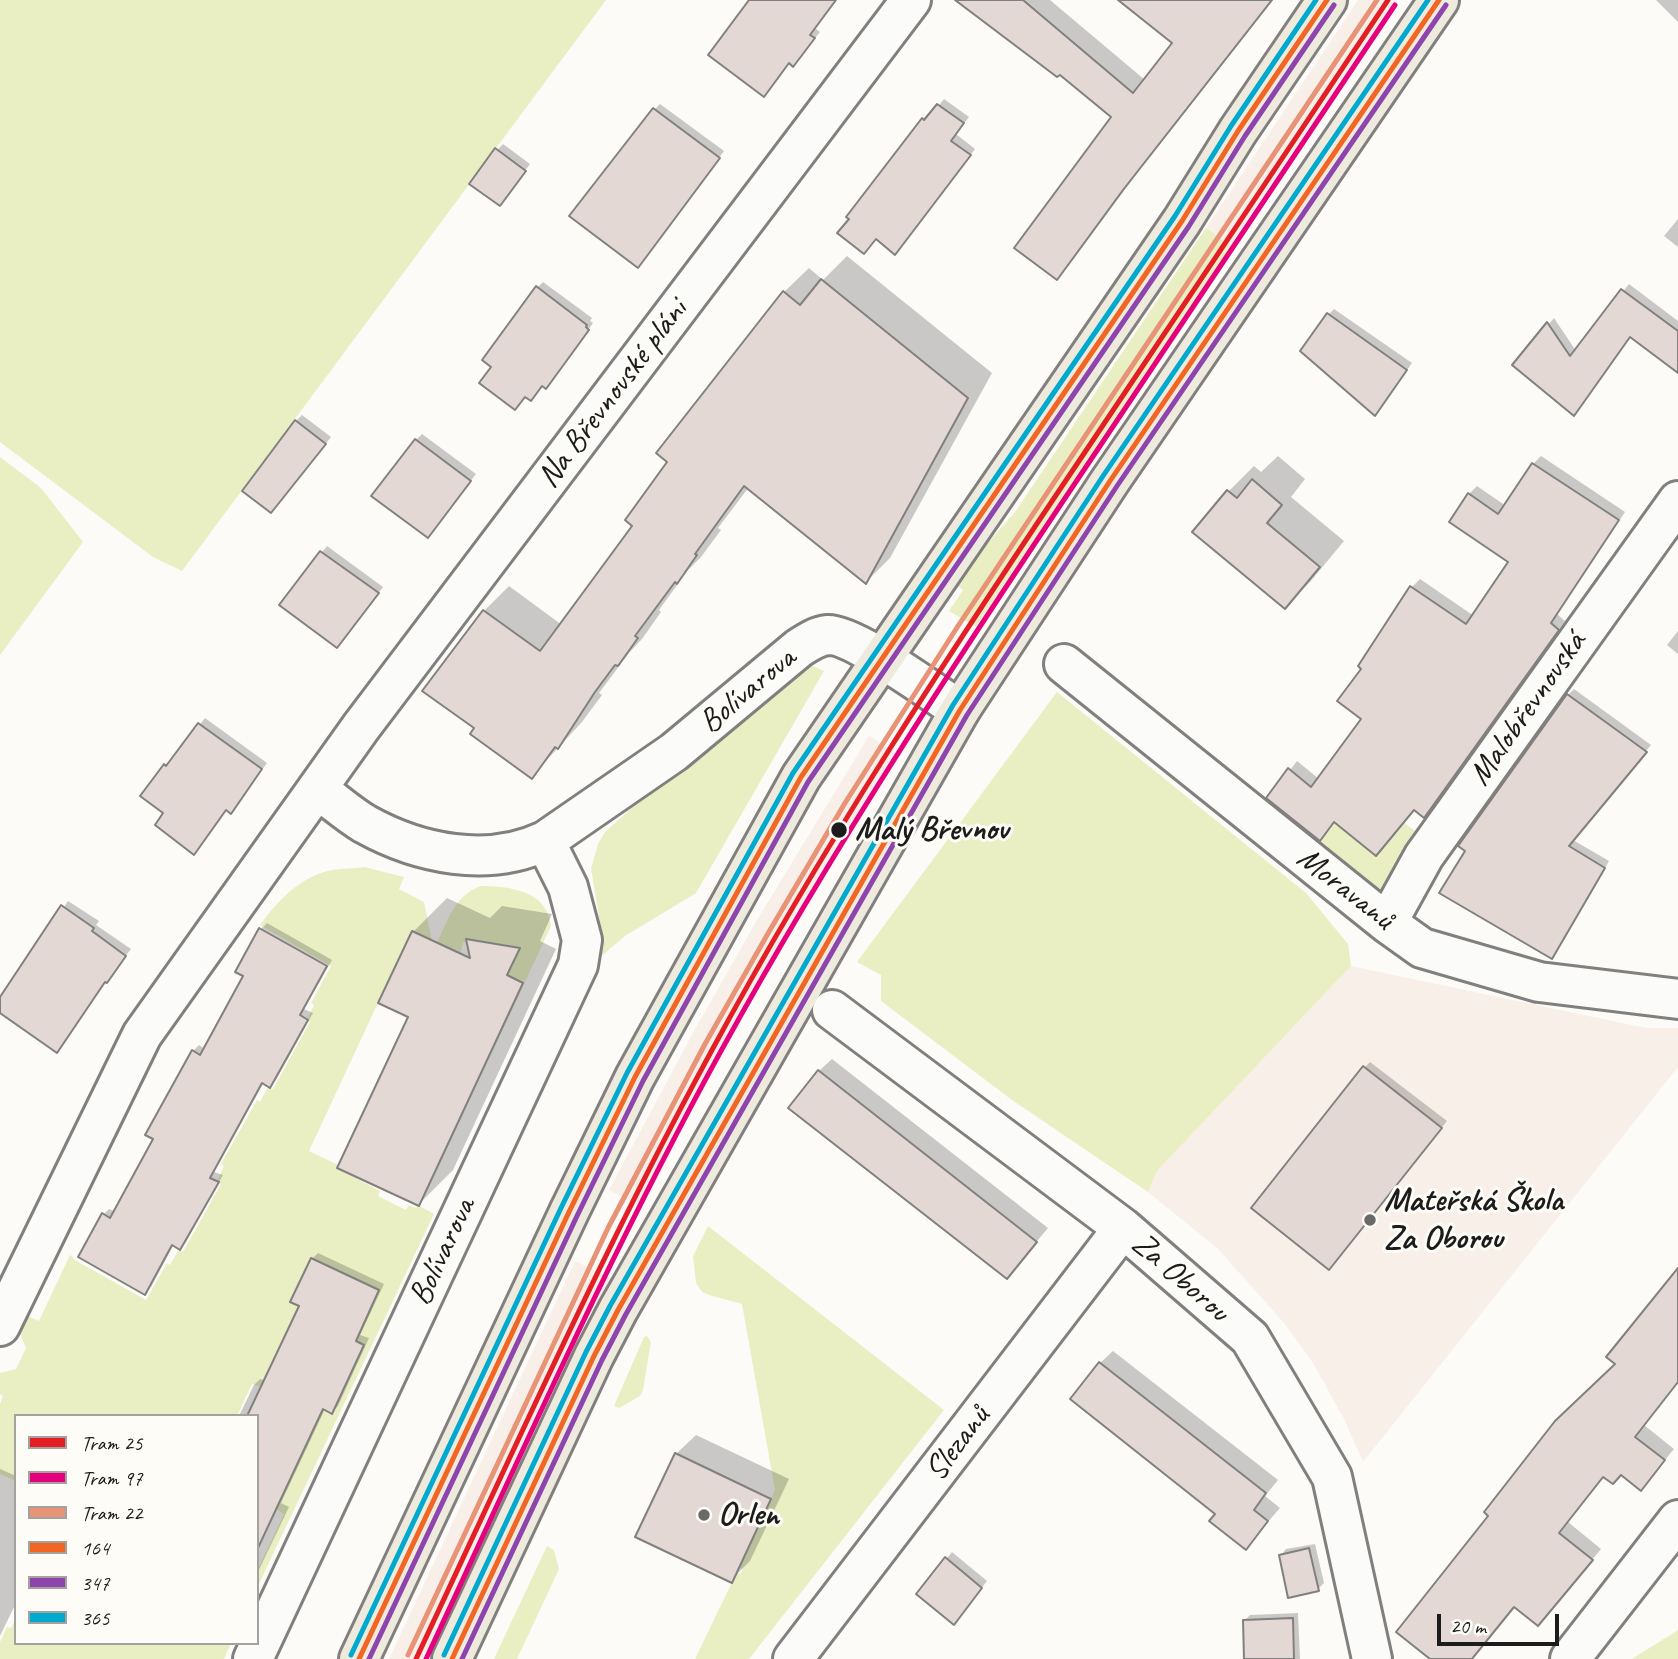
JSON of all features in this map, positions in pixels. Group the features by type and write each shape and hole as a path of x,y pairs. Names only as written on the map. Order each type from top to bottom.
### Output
{"main road":[{"path":"359,1659 635,1077 801,777 1182,221 1238,131 1327,0"},
{"path":"452,1659 618,1310 960,710 1110,481 1439,0"}],"street":[{"name":"Na Břevnovské pláni","path":"317,789 361,727 911,0"},
{"name":"Malobřevnovská","path":"1387,923 1424,856 1678,500"},
{"name":"Bolívarova","path":"317,789 365,823 417,846 450,853 505,855 527,849 545,841 674,752 812,639 829,635 842,637 960,710"},
{"name":"Moravanů","path":"1064,664 1387,923 1422,948 1539,982 1678,999"},
{"path":"0,1326 142,1035 317,789"},
{"name":"Bolívarova","path":"253,1659 578,965 582,940 568,887 545,841"},
{"name":"Za Oborou","path":"832,1010 1123,1228 1250,1338 1332,1477 1372,1659"},
{"name":"Slezanů","path":"793,1659 1123,1228"},
{"path":"1570,1659 1678,1520"}],"shaded area":[{"path":"1358,0 1396,0 1232,246 1206,228"},
{"path":"869,736 895,752 785,933 638,1205 609,1190 757,920"},
{"name":"Mateřská Škola Za Oborou","path":"1351,966 1646,1028 1678,1028 1678,1067 1363,1462 1344,1419 1313,1363 1284,1323 1218,1249 1148,1192 1157,1171"},
{"path":"575,1261 611,1278 557,1374 423,1659 389,1659"}],"green space":[{"path":"0,0 606,0 182,571 153,557 0,442"},
{"path":"1206,228 1232,246 976,627 949,611 963,590 956,585 972,561 1015,512"},
{"path":"0,457 41,488 83,542 0,655"},
{"path":"813,666 824,671 696,893 625,936 597,960 599,915 591,869 598,844 605,832 801,670"},
{"path":"1057,692 1306,893 1348,944 1351,966 1157,1171 1148,1192 1012,1100 881,1001 881,975 857,962"},
{"path":"1360,788 1425,839 1388,885 1373,892 1314,850"},
{"path":"364,867 404,877 399,889 424,902 432,941 411,932 309,1151 380,1191 378,1196 406,1210 409,1205 416,1208 418,1205 434,1214 259,1584 259,1567 284,1514 276,1509 323,1409 332,1413 364,1345 356,1341 379,1290 310,1258 291,1301 299,1306 261,1387 252,1384 238,1414 14,1414 14,1480 0,1474 0,1404 3,1396 0,1394 0,1373 16,1369 26,1348 12,1309 39,1321 70,1255 146,1300 167,1263 170,1265 179,1249 183,1252 221,1184 217,1181 224,1166 221,1164 257,1100 260,1102 268,1087 273,1089 310,1022 307,1019 314,1005 311,1003 331,966 260,925 280,900 296,887 329,871"},
{"path":"481,886 518,890 534,897 547,912 551,926 491,1055 523,983 507,975 519,948 467,939 460,954 437,943 459,902 465,895"},
{"path":"708,1226 944,1410 749,1659 695,1659 737,1572 740,1574 743,1569 739,1567 775,1490 742,1304 702,1292 696,1283 693,1256"},
{"path":"647,1336 651,1342 643,1390 640,1396 619,1408 614,1406 644,1337"},
{"path":"547,1546 554,1550 559,1569 517,1659 494,1659"},
{"path":"14,1622 14,1645 230,1645 224,1659 0,1659 0,1642 7,1627 11,1628"},
{"path":"1678,1630 1678,1659 1632,1659"}],"building":[{"path":"749,0 836,0 810,35 815,38 793,67 789,63 764,97 708,55"},
{"path":"955,0 1023,0 1133,93 1172,43 1118,0 1272,0 1123,190 1057,280 1014,248 1111,117 1060,75 1057,77"},
{"path":"937,104 964,123 951,141 971,155 895,255 876,239 864,254 837,233 849,219 846,217 922,118 924,120"},
{"path":"653,108 720,158 638,268 569,216"},
{"path":"495,148 526,171 500,206 469,184"},
{"path":"821,279 968,398 866,584 744,486 677,584 675,582 635,636 638,638 618,666 615,665 595,692 558,749 555,747 532,779 470,734 474,728 422,691 483,610 540,651 632,526 625,520 667,462 656,453 783,291 800,305"},
{"path":"536,286 587,325 589,330 546,389 542,386 531,401 525,397 515,410 479,383 491,367 482,360"},
{"path":"1621,289 1678,331 1678,373 1630,337 1574,416 1512,365 1547,322 1570,356"},
{"path":"1327,313 1407,370 1375,416 1300,351"},
{"path":"295,420 326,444 271,513 242,491"},
{"path":"415,439 471,481 428,538 371,496"},
{"path":"1532,463 1619,520 1551,623 1559,630 1424,818 1414,810 1376,856 1334,822 1320,841 1266,798 1288,768 1311,787 1361,719 1337,701 1361,669 1358,666 1410,586 1466,624 1508,562 1449,522 1468,493 1498,514"},
{"path":"1252,479 1282,505 1267,523 1320,567 1285,609 1192,532 1227,490 1237,498"},
{"path":"320,551 379,593 337,648 279,605"},
{"path":"1567,694 1647,752 1569,846 1605,868 1552,959 1439,893 1465,851 1458,846"},
{"path":"198,723 262,769 231,814 226,810 194,855 155,825 163,813 140,796"},
{"path":"61,905 94,928 92,931 126,956 57,1053 0,1013 0,997"},
{"path":"259,928 327,966 300,1015 308,1020 270,1088 262,1083 210,1178 219,1182 180,1250 172,1245 145,1295 78,1257 102,1213 110,1218 153,1139 145,1135 192,1050 200,1055 243,976 235,972"},
{"path":"412,931 470,958 466,939 520,948 507,975 523,983 419,1206 337,1168 408,1017 378,1003"},
{"path":"1363,1066 1442,1128 1329,1270 1251,1208"},
{"path":"818,1070 1037,1242 1007,1279 788,1108"},
{"path":"311,1258 379,1290 356,1341 364,1345 332,1414 323,1409 259,1546 259,1414 248,1414 299,1306 290,1302"},
{"path":"1678,1268 1678,1382 1635,1437 1665,1460 1641,1491 1621,1475 1613,1484 1603,1477 1559,1533 1593,1560 1538,1626 1514,1607 1472,1659 1430,1659 1396,1632 1488,1516 1484,1512 1555,1421 1615,1364 1606,1357"},
{"path":"1099,1362 1266,1493 1254,1510 1268,1521 1246,1550 1209,1521 1215,1514 1070,1399"},
{"name":"Orlen","path":"675,1453 771,1499 732,1583 635,1537"},
{"path":"1309,1548 1319,1591 1288,1598 1279,1555"},
{"path":"945,1557 982,1588 954,1625 916,1594"},
{"path":"1293,1618 1294,1659 1244,1659 1243,1620"}],"tram line":[{"name":"22","path":"408,1655 608,1228 705,1044 770,930 845,803 958,626 1377,0"},
{"name":"25","path":"416,1659 634,1200 712,1050 798,898 984,603 1388,0"},
{"name":"97","path":"426,1659 532,1429 642,1201 721,1051 810,896 952,669 1395,5"}],"transit line":[{"name":"365","path":"351,1655 627,1073 793,773 1175,216 1231,126 1316,0"},
{"name":"164","path":"359,1659 635,1077 801,777 1182,221 1238,131 1327,0"},
{"name":"365","path":"444,1655 610,1306 953,705 1103,476 1428,0"},
{"name":"164","path":"452,1659 618,1310 960,710 1110,481 1439,0"},
{"name":"347","path":"369,1659 643,1081 808,782 1189,226 1245,136 1334,5"},
{"name":"347","path":"462,1659 626,1314 967,715 1117,486 1446,5"}],"place":[{"name":"Malý Břevnov","path":"839,830"},
{"name":"Mateřská Škola Za Oborou","path":"1370,1220"},
{"name":"Orlen","path":"704,1515"}]}
